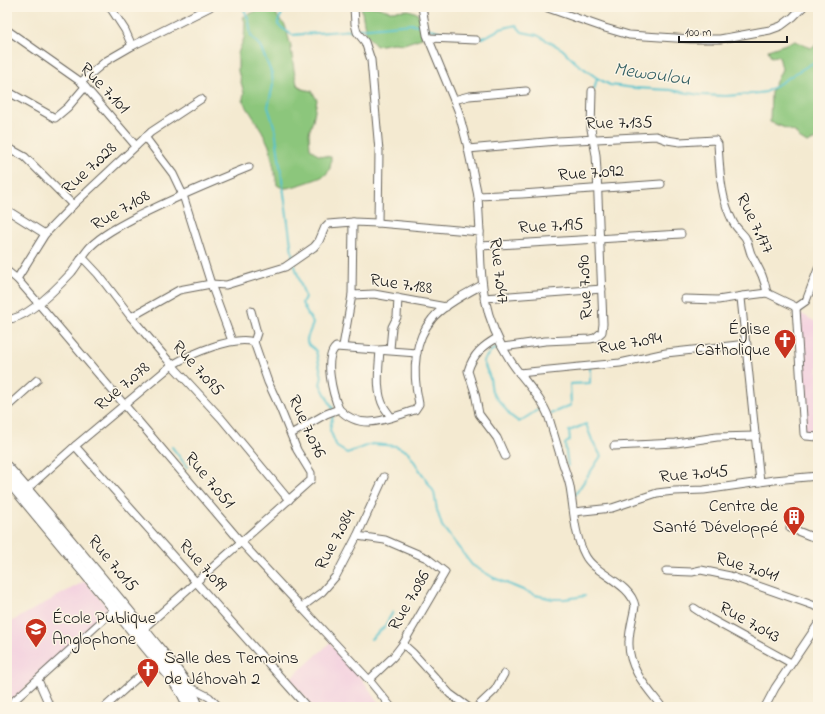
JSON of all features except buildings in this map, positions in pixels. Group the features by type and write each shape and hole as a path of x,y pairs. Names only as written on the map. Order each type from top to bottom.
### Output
{"main road":[{"name":"Rue 7.015","path":"7,467 143,629 188,687 198,707"},
{"name":"Rue 7.015","path":"7,479 115,609 182,693 189,707"}],"street":[{"path":"110,7 125,30 132,46"},
{"path":"7,91 56,118 68,107 83,85 106,61 132,46 210,7"},
{"path":"354,7 357,32 365,42 372,60 379,151 378,223"},
{"path":"422,7 429,38 454,100 468,149 478,196 480,232"},
{"path":"545,7 629,35 691,40 720,39 770,30 787,22 803,7"},
{"name":"Rue 7.101","path":"7,30 83,85 136,146"},
{"path":"429,38 476,40"},
{"path":"454,100 469,96 526,91"},
{"name":"Rue 7.090","path":"503,346 529,342 595,338 602,332 602,289 596,155 591,129 592,91"},
{"name":"Rue 7.028","path":"17,279 45,234 73,205 145,137 201,99"},
{"name":"Rue 7.135","path":"468,149 519,144 656,136 673,142 712,140 718,142"},
{"path":"145,137 173,174 183,195 211,284 232,341"},
{"name":"Rue 7.177","path":"718,142 722,191 733,224 745,237 751,254 759,265 761,274 765,279 767,293"},
{"path":"7,147 25,157 73,205"},
{"name":"Rue 7.108","path":"7,319 26,313 38,303 71,272 98,239 118,227 183,195 249,167"},
{"name":"Rue 7.092","path":"478,196 661,184"},
{"path":"7,210 45,234"},
{"name":"Rue 7.047","path":"131,317 179,290 211,284 226,285 285,267 314,247 328,224 352,222 378,223 480,232 482,285 484,298 497,338 503,346 509,359 544,406 570,485 580,545 586,557 591,563 628,592 634,601 635,606 629,642 630,657 637,674 662,707"},
{"name":"Rue 7.188","path":"352,222 352,295 374,294 446,307"},
{"name":"Rue 7.195","path":"480,246 681,234"},
{"name":"Rue 7.095","path":"82,257 98,274 131,317 172,365 221,418 290,500"},
{"path":"796,308 806,301 818,269"},
{"name":"Rue 7.051","path":"7,271 17,279 38,303 241,542 369,680 391,707"},
{"path":"417,353 343,346 333,349 330,365 330,383 339,409 343,414 368,423 414,410 419,404 415,380 417,353 426,329 432,318 446,307 482,285"},
{"path":"811,288 818,291"},
{"path":"484,298 602,289"},
{"path":"684,299 718,300 767,293 796,308"},
{"path":"343,346 352,295"},
{"path":"743,296 741,301 747,344 760,482"},
{"path":"380,350 390,349 392,327 397,317 398,298"},
{"path":"796,308 804,434 806,436 818,437"},
{"name":"Rue 7.076","path":"143,629 309,483 311,476 297,450 268,382 254,342 257,333 251,311"},
{"path":"497,338 475,354 468,371 475,393 479,414 497,438 505,456"},
{"name":"Rue 7.078","path":"27,489 74,446 172,365 184,358 232,341 248,340 254,342"},
{"name":"Rue 7.094","path":"519,373 620,362 666,353 747,344"},
{"path":"380,350 380,396 391,417"},
{"path":"7,407 37,380"},
{"path":"291,434 326,414 339,409"},
{"path":"614,446 676,443 717,438 756,436"},
{"name":"Rue 7.099","path":"74,446 307,707"},
{"name":"Rue 7.045","path":"574,512 612,508 657,493 704,490 774,480 818,476"},
{"name":"Rue 7.084","path":"302,607 322,592 336,576 357,536 384,477"},
{"path":"790,528 818,538"},
{"name":"Rue 7.086","path":"357,536 385,540 427,558 445,572 403,644 369,680"},
{"name":"Rue 7.041","path":"666,571 692,572 701,570 724,574 818,607"},
{"name":"Rue 7.043","path":"694,608 709,618 791,663"},
{"path":"8,707 115,609"},
{"path":"765,707 775,688 818,624"},
{"path":"403,644 450,694 468,707"},
{"path":"105,707 156,661"},
{"path":"477,707 495,690 504,674"},
{"path":"38,680 50,707"},
{"path":"188,687 209,697 219,707"}],"shaded area":[{"path":"796,311 818,323 818,436 805,435"},
{"name":"École Publique Anglophone","path":"85,581 108,608 7,705 7,624"},
{"path":"330,643 353,667 380,705 378,707 313,707 290,679"}],"green space":[{"path":"265,7 274,7 278,18 285,25 291,47 297,84 302,89 312,91 317,100 309,133 310,148 318,155 331,157 330,169 325,175 306,183 286,188 277,185 270,148 262,131 243,101 244,93 238,71 238,53 244,38 245,22 243,17"},
{"path":"361,7 376,7 390,11 409,10 417,13 422,20 422,38 404,44 393,43 376,46 366,34"},
{"path":"795,41 810,48 818,44 818,135 816,139 807,143 799,138 795,132 770,122 771,92 782,69 779,56 771,57 768,50"}],"waterway":[{"path":"243,7 249,21 251,36 260,46 272,74 273,85 268,107 275,129 293,259"},
{"name":"Mewoulou","path":"278,7 282,13 278,25 292,35 354,30"},
{"name":"Mewoulou","path":"358,29 412,24 423,26"},
{"name":"Mewoulou","path":"477,38 483,38 500,29 516,25 522,32 537,35 562,49 575,62 597,78 610,85 671,90 700,95 726,96 766,92 818,60"},
{"name":"Mewoulou","path":"427,28 455,36"},
{"path":"594,90 597,78"},
{"path":"294,263 305,297 302,303 313,323 307,342 316,351 322,377 320,384 333,409"},
{"path":"500,348 492,350 483,361 490,378 492,392 511,416 519,422 542,407"},
{"path":"550,414 571,405 570,384 590,383 590,367"},
{"path":"333,413 330,430 337,447 347,453 372,444 396,446 408,452 434,492 437,510 442,526 472,565 494,578 535,595 553,599 585,596"},
{"path":"568,466 565,444 570,440 569,431 586,424 592,440 601,456 575,495"},
{"path":"172,447 187,467"},
{"path":"371,639 384,627 393,612"}],"place":[{"name":"Église Catholique","path":"785,360"},
{"name":"Centre de Santé Développé","path":"794,536"},
{"name":"École Publique Anglophone","path":"36,648"},
{"name":"Salle des Temoins de Jéhovah 2","path":"148,688"}]}
